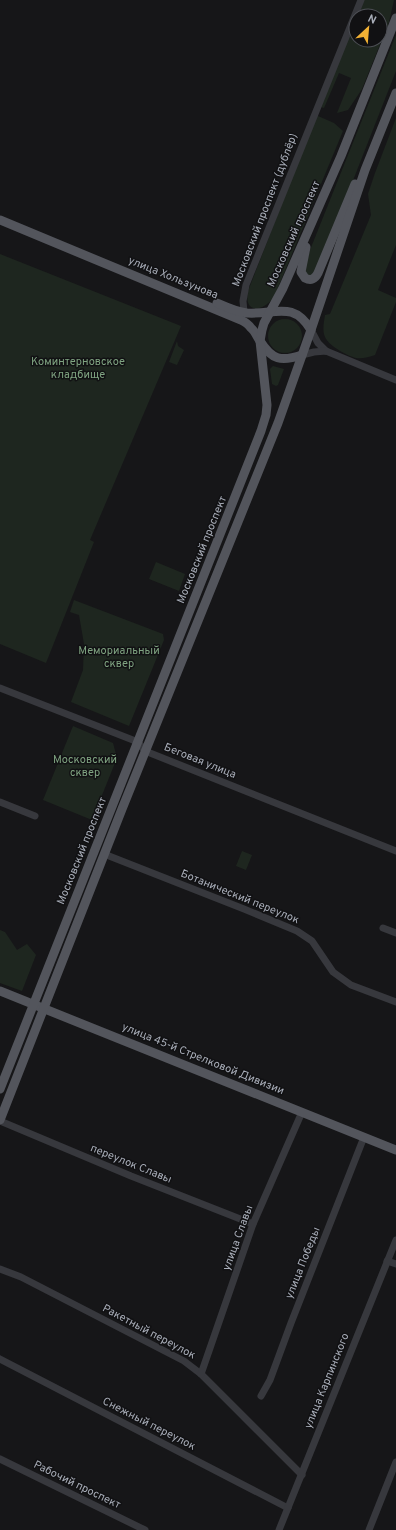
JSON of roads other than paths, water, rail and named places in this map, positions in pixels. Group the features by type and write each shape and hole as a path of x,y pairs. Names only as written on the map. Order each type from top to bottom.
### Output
{"main road":[{"name":"Московский проспект","path":"0,1088 234,500 266,415 267,405 260,341 264,323 284,288 341,156 396,18"},
{"name":"Московский проспект","path":"0,1121 145,751 278,423 365,170 396,93"},
{"path":"309,230 301,268 302,276 311,280 314,279 318,273 355,183 365,170"},
{"name":"улица Хользунова","path":"0,215 226,307 244,312 290,311 299,315 306,321 311,330"},
{"name":"улица Хользунова","path":"0,220 241,320 252,328 266,351 274,357 290,359 302,355"},
{"name":"улица 45-й Стрелковой Дивизии","path":"0,991 396,1150"}],"street":[{"name":"Московский проспект (дублёр)","path":"244,312 243,300 246,285 361,0"},
{"name":"улица Хользунова","path":"311,330 318,343 326,351 396,380"},
{"name":"улица Хользунова","path":"302,355 326,351"},
{"path":"0,688 138,742 145,751"},
{"name":"Беговая улица","path":"145,751 396,851"},
{"path":"0,802 35,816"},
{"name":"Ботанический переулок","path":"104,854 297,931 312,941 333,972 351,984 396,1002"},
{"path":"383,928 396,933"},
{"name":"улица Славы","path":"201,1374 253,1224 302,1112"},
{"name":"переулок Славы","path":"0,1121 137,1179 253,1224"},
{"name":"улица Победы","path":"261,1396 270,1380 291,1322 364,1137"},
{"name":"улица Карпинского","path":"279,1530 396,1240"},
{"path":"388,1261 396,1264"},
{"name":"Ракетный переулок","path":"0,1270 21,1277 184,1361 201,1374 302,1475"},
{"name":"Снежный переулок","path":"0,1359 288,1508"},
{"name":"Рабочий проспект","path":"0,1459 145,1530"},
{"path":"369,1530 396,1462"}],"park label":[{"name":"Коминтерновское кладбище","path":"78,368"},
{"name":"Мемориальный сквер","path":"119,657"},
{"name":"Московский сквер","path":"85,766"}]}
